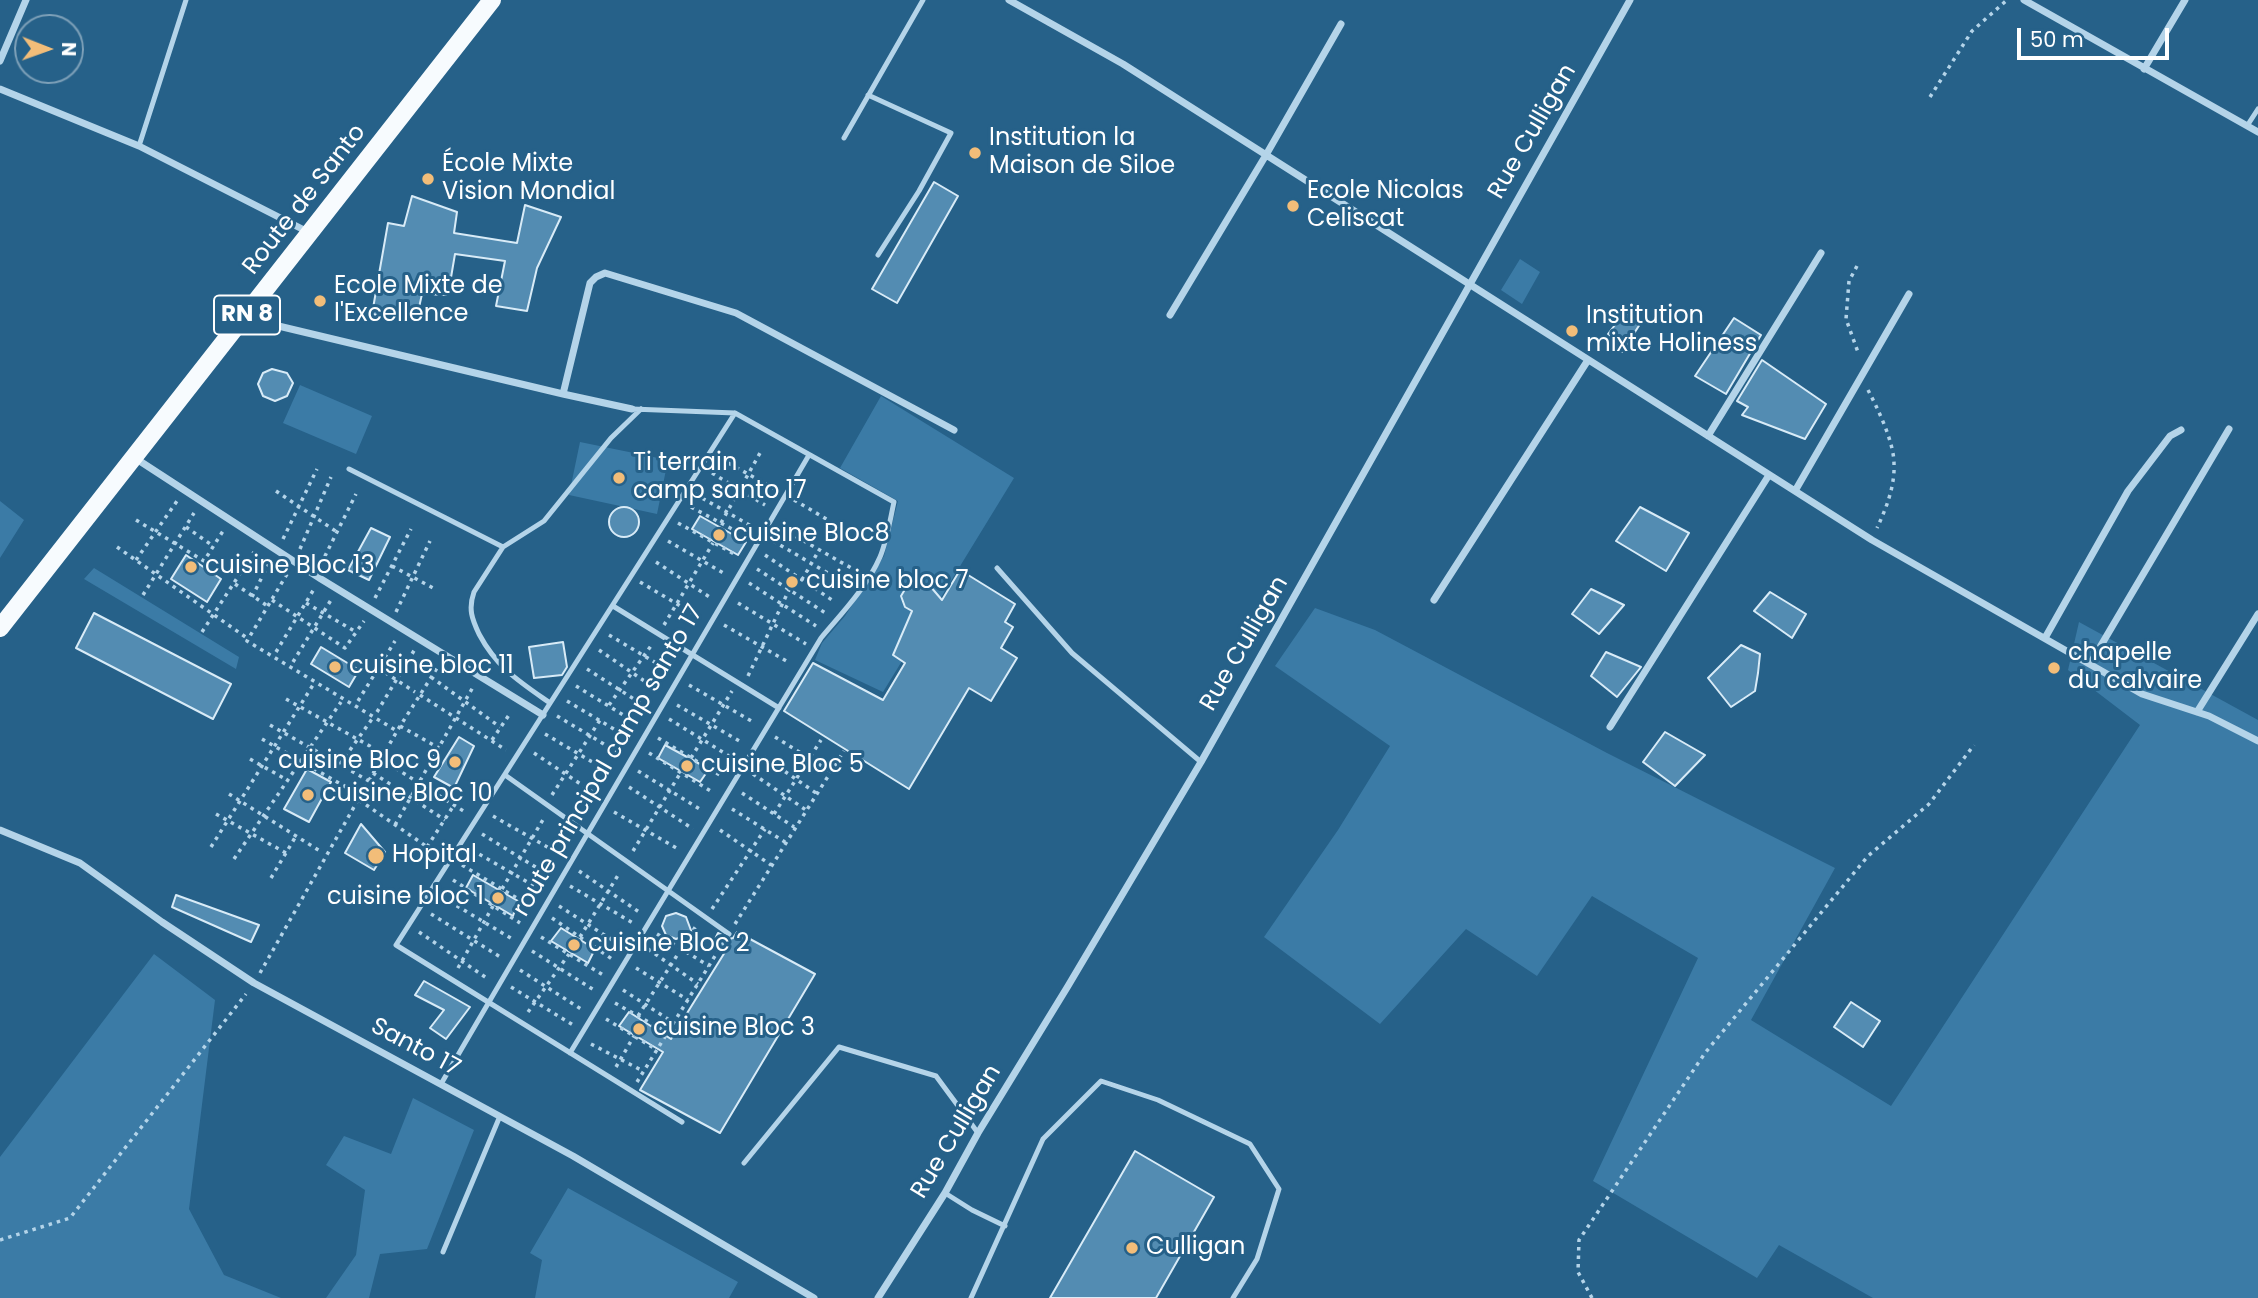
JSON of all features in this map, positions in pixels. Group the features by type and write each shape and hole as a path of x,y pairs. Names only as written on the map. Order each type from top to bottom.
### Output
{"main road":[{"name":"Route de Santo","path":"0,628 492,0"}],"street":[{"path":"0,61 26,0"},
{"path":"1009,0 1123,64 1872,540 2142,694 2197,712 2258,741"},
{"name":"Rue Culligan","path":"878,1298 946,1193 978,1133 1201,762 1630,0"},
{"path":"2024,0 2038,4 2144,69 2258,132"},
{"path":"2144,69 2185,0"},
{"path":"1170,315 1341,24"},
{"path":"0,89 139,146 310,233"},
{"path":"1708,436 1821,253"},
{"path":"563,394 590,283 605,273 736,313 954,430"},
{"path":"1795,491 1909,294"},
{"path":"245,318 636,409"},
{"path":"1434,600 1588,360"},
{"path":"2091,664 2229,429"},
{"path":"2045,638 2128,491 2170,436 2181,430"},
{"path":"133,457 338,589 518,701 544,713"},
{"path":"1610,727 1769,475"},
{"path":"2197,712 2258,614"},
{"name":"Santo 17","path":"0,830 80,863 254,983 573,1156 814,1298"}],"lane":[{"path":"139,146 186,0"},
{"path":"844,138 923,0"},
{"path":"868,95 951,133 919,191 878,255"},
{"path":"2247,126 2258,108"},
{"path":"550,703 505,671 489,654 471,617 471,600 503,547 544,521 636,409 735,413 894,502 881,554 872,573 821,638 570,1053"},
{"path":"682,1122 397,945 735,413"},
{"name":"route principal camp santo 17","path":"441,1084 809,455"},
{"path":"349,469 503,547"},
{"path":"997,568 1072,653 1201,762"},
{"path":"613,606 779,708"},
{"path":"505,775 626,863 706,914 729,934"},
{"path":"744,1163 839,1047 936,1076 978,1133"},
{"path":"971,1298 1043,1139 1101,1081 1158,1100 1250,1144 1279,1189 1256,1259 1233,1298"},
{"path":"443,1252 500,1116"},
{"path":"946,1193 972,1210 1005,1226"}],"path":[{"path":"1930,97 1972,31 2007,0"},
{"path":"1857,266 1849,281 1846,319 1894,463 1888,503 1872,540"},
{"path":"710,453 835,524"},
{"path":"721,523 760,453"},
{"path":"701,467 776,512"},
{"path":"278,548 317,469"},
{"path":"331,477 295,561 247,641 397,731"},
{"path":"687,489 845,583"},
{"path":"276,491 337,531"},
{"path":"276,652 306,603 356,494"},
{"path":"136,560 180,496"},
{"path":"679,501 756,545 835,602"},
{"path":"143,595 197,508"},
{"path":"668,518 713,542 828,614"},
{"path":"136,520 204,561 226,526"},
{"path":"771,521 853,569"},
{"path":"185,527 213,546"},
{"path":"372,603 411,529"},
{"path":"657,535 820,629"},
{"path":"394,615 430,541"},
{"path":"608,706 658,636 713,542"},
{"path":"117,547 247,638"},
{"path":"202,632 257,547"},
{"path":"802,580 819,550"},
{"path":"645,554 722,604"},
{"path":"252,597 272,556"},
{"path":"392,566 435,589"},
{"path":"631,577 800,668"},
{"path":"234,584 266,605"},
{"path":"293,662 338,589"},
{"path":"743,687 789,590"},
{"path":"727,596 811,647"},
{"path":"272,600 345,648 369,613"},
{"path":"306,603 356,632"},
{"path":"598,628 830,771"},
{"path":"358,701 400,633"},
{"path":"589,642 667,698 754,749 816,793"},
{"path":"377,712 418,645"},
{"path":"0,1240 70,1218 254,983 417,693 445,655"},
{"path":"576,662 703,740 806,810"},
{"path":"378,668 516,757"},
{"path":"395,825 479,676"},
{"path":"431,677 500,727"},
{"path":"565,680 732,784 794,828"},
{"path":"211,847 313,685"},
{"path":"691,758 734,688"},
{"path":"556,694 786,842"},
{"path":"286,699 384,754"},
{"path":"492,740 518,701"},
{"path":"234,859 341,702"},
{"path":"544,713 590,736 629,762 771,865"},
{"path":"340,764 372,719"},
{"path":"548,802 600,720"},
{"path":"270,725 369,781"},
{"path":"400,726 439,748"},
{"path":"535,728 619,779 702,835"},
{"path":"262,739 359,797 427,847 541,911 624,964 688,1000"},
{"path":"774,814 821,740"},
{"path":"1592,1298 1578,1272 1580,1240 1705,1053 1868,856 1929,804 1974,745"},
{"path":"523,746 605,803 687,854"},
{"path":"632,1091 844,751"},
{"path":"250,759 288,781"},
{"path":"381,759 477,819"},
{"path":"580,937 681,772"},
{"path":"373,773 445,820"},
{"path":"229,794 320,851"},
{"path":"427,847 454,805"},
{"path":"482,810 570,862 651,920"},
{"path":"502,889 548,810"},
{"path":"216,814 286,853"},
{"path":"471,828 709,966"},
{"path":"638,1016 670,965 765,829"},
{"path":"271,878 296,836"},
{"path":"461,843 512,873 631,952"},
{"path":"442,873 674,1023"},
{"path":"431,890 604,997 668,1033"},
{"path":"452,979 493,906"},
{"path":"421,907 546,986 657,1050"},
{"path":"409,925 462,962 583,1032"},
{"path":"637,942 698,984"},
{"path":"521,1022 569,954"},
{"path":"611,1078 634,1036"},
{"path":"579,1038 644,1071"}],"shaded area":[{"path":"1520,259 1540,272 1522,304 1501,290"},
{"path":"300,385 372,416 356,454 283,423"},
{"path":"881,396 1014,478 883,692 815,660 822,643 845,616 884,556 898,501 840,468"},
{"name":"Ti terrain camp santo 17","path":"580,442 668,460 657,514 569,495"},
{"path":"0,501 24,520 0,558"},
{"path":"94,568 239,657 236,669 84,579"},
{"path":"1315,608 1375,630 1607,753 1835,868 1751,1020 1891,1106 2140,725 2068,670 2079,622 2258,720 2258,1298 1873,1298 1779,1245 1757,1278 1593,1181 1698,958 1592,896 1537,976 1466,929 1380,1024 1264,937 1338,830 1390,746 1275,666"},
{"path":"154,954 215,1000 189,1209 224,1275 281,1298 0,1298 0,1157"},
{"path":"413,1098 474,1130 427,1249 380,1254 369,1298 326,1298 356,1255 365,1190 326,1165 344,1136 391,1154"},
{"path":"568,1188 738,1282 729,1298 535,1298 542,1260 530,1253"}],"building":[{"path":"934,182 958,196 897,303 872,289"},
{"path":"412,196 457,212 454,233 517,243 525,205 561,217 537,268 527,311 496,306 505,261 455,254 448,295 422,294 416,321 372,314 388,223 404,226"},
{"path":"1625,312 1642,321 1622,352 1608,334"},
{"path":"1734,318 1761,335 1726,394 1695,376"},
{"path":"1762,360 1826,404 1805,439 1742,415 1748,407 1737,401"},
{"path":"272,369 287,373 293,383 287,396 275,401 263,396 258,384 263,373"},
{"path":"624,507 630,508 638,516 638,528 630,536 624,537 618,536 610,528 609,522 610,516 618,508"},
{"path":"1640,507 1689,533 1666,571 1616,541"},
{"name":"cuisine Bloc8","path":"700,516 746,542 738,555 692,529"},
{"path":"371,528 390,537 369,580 348,570"},
{"name":"cuisine Bloc 13","path":"186,555 221,579 207,602 171,579"},
{"path":"960,570 1015,604 1005,622 1013,627 1001,648 1017,658 991,701 969,688 909,789 784,711 813,663 883,700 905,663 893,655 912,611 905,607 901,596 907,586 918,581 930,586 942,600"},
{"path":"1591,589 1624,605 1599,634 1572,614"},
{"path":"1770,592 1806,614 1792,638 1754,611"},
{"path":"94,613 231,684 213,719 76,648"},
{"path":"563,642 567,667 562,675 534,678 529,647"},
{"path":"1741,645 1760,654 1758,673 1755,691 1731,707 1708,678"},
{"name":"cuisine bloc 11","path":"321,647 359,670 349,687 311,664"},
{"path":"1606,652 1641,667 1617,697 1591,676"},
{"path":"1665,732 1705,755 1675,786 1643,762"},
{"name":"cuisine Bloc 9","path":"459,737 474,746 454,788 434,777"},
{"name":"cuisine Bloc 5","path":"665,745 709,769 700,782 658,758"},
{"name":"cuisine Bloc 10","path":"307,769 331,782 309,822 284,809"},
{"path":"361,824 385,852 374,870 345,853"},
{"name":"cuisine bloc 1","path":"473,875 518,901 513,916 466,888"},
{"path":"176,895 259,925 251,942 172,907"},
{"path":"676,913 686,917 692,933 676,939 666,935 662,926 666,916"},
{"name":"cuisine Bloc 2","path":"561,928 595,949 588,963 551,941"},
{"path":"737,932 815,974 720,1133 640,1090 663,1052 619,1026 629,1012 671,1039 725,952 712,945 718,933 729,939"},
{"path":"424,981 470,1007 446,1039 430,1028 444,1010 415,995"},
{"path":"1851,1002 1880,1021 1863,1047 1834,1027"},
{"name":"Culligan","path":"1135,1151 1214,1197 1156,1298 1050,1298"}],"place":[{"name":"Institution la Maison de Siloe","path":"975,153"},
{"name":"École Mixte Vision Mondial","path":"428,179"},
{"name":"Ecole Nicolas Celiscat","path":"1293,206"},
{"name":"Ecole Mixte de l'Excellence","path":"320,301"},
{"name":"Institution mixte Holiness","path":"1572,331"},
{"name":"Ti terrain camp santo 17","path":"619,478"},
{"name":"cuisine Bloc8","path":"719,535"},
{"name":"cuisine Bloc 13","path":"191,567"},
{"name":"cuisine bloc 7","path":"792,582"},
{"name":"cuisine bloc 11","path":"335,667"},
{"name":"chapelle du calvaire","path":"2054,668"},
{"name":"cuisine Bloc 9","path":"455,762"},
{"name":"cuisine Bloc 5","path":"687,766"},
{"name":"cuisine Bloc 10","path":"308,795"},
{"name":"Hopital","path":"376,856"},
{"name":"cuisine bloc 1","path":"498,898"},
{"name":"cuisine Bloc 2","path":"574,945"},
{"name":"cuisine Bloc 3","path":"639,1029"},
{"name":"Culligan","path":"1132,1248"}]}
